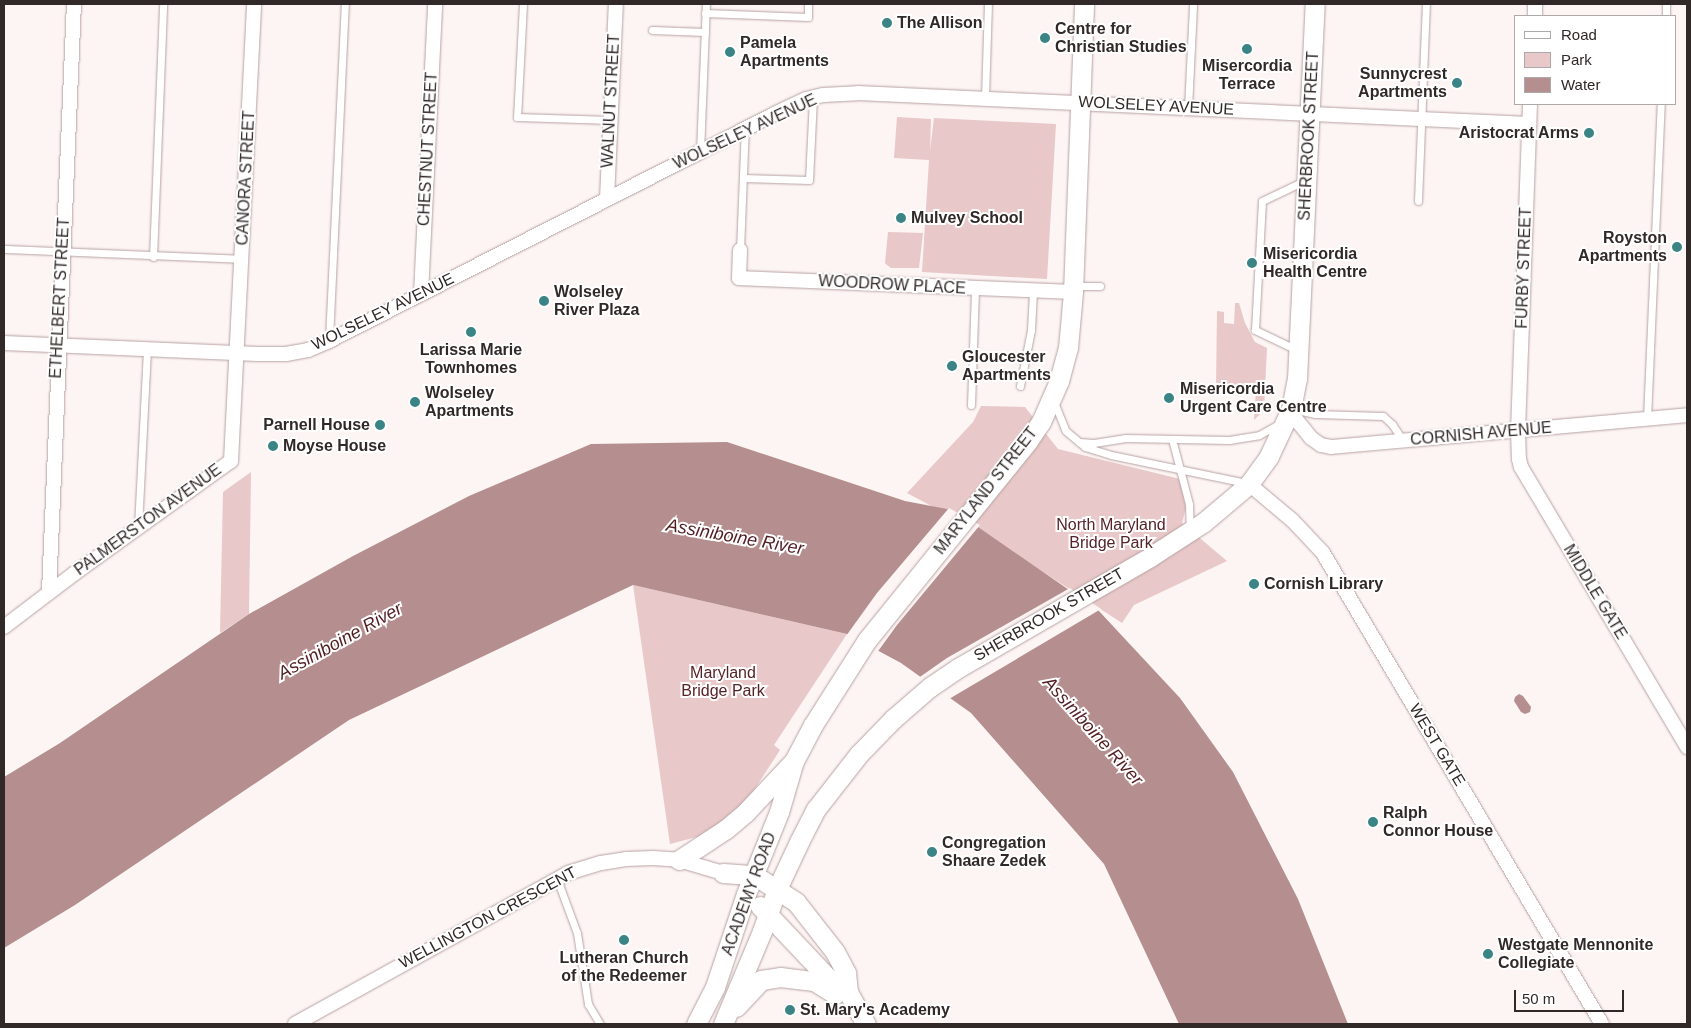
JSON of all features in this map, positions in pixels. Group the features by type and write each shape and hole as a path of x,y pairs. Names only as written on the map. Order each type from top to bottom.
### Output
{"main road":[{"name":"MARYLAND STREET","path":"794,761 813,725 867,640 1032,436 1052,397 1068,348 1073,289 1084,4"},
{"name":"SHERBROOK STREET","path":"830,790 859,754 893,719 930,687 958,668 1189,533 1217,512 1248,484 1269,456 1289,414 1298,379 1315,4"},
{"path":"679,860 726,829 746,812 794,761"},
{"name":"ACADEMY ROAD","path":"696,1024 715,987 746,894 779,812 794,761"},
{"name":"ACADEMY ROAD","path":"726,1018 777,889 816,809 830,790"},
{"name":"WELLINGTON CRESCENT","path":"724,873 754,874 796,902 835,952 846,973 852,999 866,1024"},
{"name":"WELLINGTON CRESCENT","path":"724,873 768,912 828,979 852,999"},
{"path":"726,1018 761,980 780,977 814,981 852,999"}],"street":[{"name":"ETHELBERT STREET","path":"49,592 58,345 74,4"},
{"name":"CANORA STREET","path":"237,353 254,4"},
{"name":"CHESTNUT STREET","path":"421,294 435,4"},
{"name":"WALNUT STREET","path":"607,199 616,4"},
{"name":"WOLSELEY AVENUE","path":"4,343 237,353 295,353 329,341 745,128 813,97 858,92 1529,124"},
{"name":"FURBY STREET","path":"1518,432 1530,105"},
{"name":"WOODROW PLACE","path":"740,250 739,278 1033,291 1073,289"},
{"name":"PALMERSTON AVENUE","path":"4,627 49,592 231,461 237,353"},
{"name":"CORNISH AVENUE","path":"1289,414 1311,438 1325,446 1518,432 1687,415"},
{"name":"MIDDLE GATE","path":"1518,432 1518,450 1521,467 1687,747"},
{"name":"WEST GATE","path":"1248,484 1293,521 1323,553 1602,1024"},
{"name":"WELLINGTON CRESCENT","path":"295,1024 557,878 585,867 626,858 679,860 724,873"}],"lane":[{"path":"153,257 164,4"},
{"path":"329,341 345,4"},
{"path":"523,4 517,117 611,120"},
{"path":"700,152 706,4"},
{"path":"706,13 808,17 808,4"},
{"path":"985,98 988,4"},
{"path":"1188,108 1193,4"},
{"path":"1418,200 1426,4"},
{"path":"652,30 705,32"},
{"path":"743,178 809,180 813,97"},
{"path":"1647,419 1661,105"},
{"path":"740,250 745,128"},
{"path":"1299,351 1255,330 1262,201 1308,180"},
{"path":"4,249 153,257 242,259"},
{"path":"1073,289 1100,286"},
{"path":"971,405 975,289"},
{"path":"1020,386 1031,330 1033,291"},
{"path":"138,527 147,349"},
{"path":"1052,397 1066,431 1076,442 1085,448 1248,484"},
{"path":"1076,442 1094,443 1126,438 1214,441 1246,438 1269,431 1289,414 1384,416 1392,424 1403,441"},
{"path":"1172,439 1189,504 1189,533"},
{"path":"557,878 577,933 588,1004 600,1024"}],"green space":[{"path":"897,117 931,119 930,151 934,118 1056,124 1047,279 922,272 929,160 894,158"},
{"path":"888,232 923,233 919,268 891,268 885,263"},
{"path":"1235,303 1239,303 1245,323 1255,342 1267,348 1264,410 1254,420 1256,389 1216,388 1217,311 1224,312 1224,323 1234,324"},
{"name":"North Maryland Bridge Park","path":"981,406 1025,407 1058,449 1180,479 1186,508 1182,523 1227,561 1134,605 1122,623 986,535 907,493 973,422"},
{"path":"251,472 249,614 220,633 223,492"},
{"name":"Maryland Bridge Park","path":"633,585 847,634 774,745 780,750 749,798 734,815 704,835 670,844"}],"water":[{"name":"Assiniboine River","path":"727,442 905,501 947,509 978,527 1098,610 1180,698 1233,772 1298,899 1348,1024 1179,1024 1104,864 971,713 901,663 847,634 633,585 349,720 75,905 4,948 4,777 60,743 249,614 353,556 469,496 591,444"},
{"path":"1519,694 1523,696 1531,707 1530,712 1525,714 1521,712 1514,701 1515,697"}],"pier":[{"path":"949,508 980,525 897,625 876,654 846,636 877,593"},
{"path":"1070,588 1101,609 949,699 917,679 947,658"}],"place":[{"name":"The Allison","path":"887,23"},
{"name":"Centre for Christian Studies","path":"1045,38"},
{"name":"Misercordia Terrace","path":"1247,49"},
{"name":"Pamela Apartments","path":"730,52"},
{"name":"Sunnycrest Apartments","path":"1457,83"},
{"name":"Aristocrat Arms","path":"1589,133"},
{"name":"Mulvey School","path":"901,218"},
{"name":"Royston Apartments","path":"1677,247"},
{"name":"Misericordia Health Centre","path":"1252,263"},
{"name":"Wolseley River Plaza","path":"544,301"},
{"name":"Larissa Marie Townhomes","path":"471,332"},
{"name":"Gloucester Apartments","path":"952,366"},
{"name":"Misericordia Urgent Care Centre","path":"1169,398"},
{"name":"Wolseley Apartments","path":"415,402"},
{"name":"Parnell House","path":"380,425"},
{"name":"Moyse House","path":"273,446"},
{"name":"Cornish Library","path":"1254,584"},
{"name":"Ralph Connor House","path":"1373,822"},
{"name":"Congregation Shaare Zedek","path":"932,852"},
{"name":"Lutheran Church of the Redeemer","path":"624,940"},
{"name":"Westgate Mennonite Collegiate","path":"1488,954"},
{"name":"St. Mary's Academy","path":"790,1010"}]}
